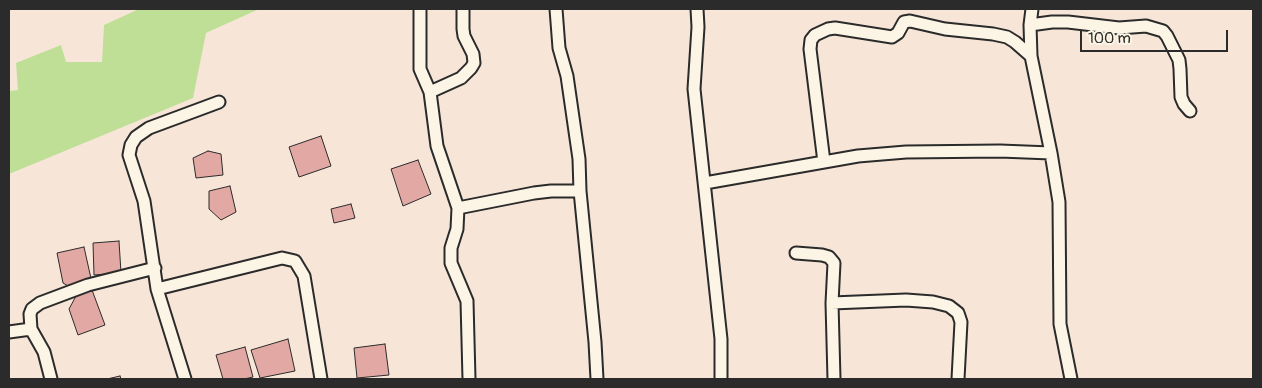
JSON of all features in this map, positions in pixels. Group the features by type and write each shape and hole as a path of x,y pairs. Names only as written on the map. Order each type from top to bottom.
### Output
{"street":[{"path":"420,9 420,69 430,92 437,146 458,208 457,229 452,248 451,263 467,301 469,379"},
{"path":"430,92 461,78 474,63 473,54 464,36 463,9"},
{"path":"556,9 560,48 576,136 597,379"},
{"path":"697,9 698,27 694,89 721,339 721,379"},
{"path":"1032,9 1030,25 1031,56 1059,202 1060,324 1071,379"},
{"path":"824,162 810,48 811,40 822,32 835,28 892,37 898,33 904,22 910,20 944,29 1006,37 1031,56"},
{"path":"1030,25 1068,22 1119,28 1146,26 1163,31 1168,36 1178,60 1181,97 1190,111"},
{"path":"185,379 157,289 144,201 131,164 131,144 136,137 149,128 219,102"},
{"path":"705,183 858,156 906,152 1000,151 1051,153"},
{"path":"458,208 534,193 580,191"},
{"path":"796,253 822,255 832,260 835,270 832,303 834,379"},
{"path":"157,289 282,258 295,261 304,276 322,379"},
{"path":"51,379 44,352 31,329 30,314 32,309 40,303 88,285 154,268"},
{"path":"832,303 906,300 933,302 949,306 958,313 961,322 958,379"},
{"path":"9,332 31,329"}],"green space":[{"path":"139,9 259,9 206,33 193,98 9,174 9,91 18,90 16,63 61,45 66,62 102,62 104,25"}],"building":[{"path":"321,136 331,166 299,177 289,147"},
{"path":"208,151 221,154 223,175 196,178 193,158"},
{"path":"418,160 431,194 403,206 391,169"},
{"path":"230,186 236,212 221,220 209,209 209,191"},
{"path":"351,204 355,218 334,223 331,209"},
{"path":"119,241 121,273 94,275 93,243"},
{"path":"84,247 92,283 70,287 63,283 57,253"},
{"path":"92,290 105,325 78,335 69,309 76,296"},
{"path":"288,339 295,371 260,378 251,350"},
{"path":"385,344 389,375 357,378 354,348"},
{"path":"245,347 253,377 223,379 216,355"},
{"path":"120,376 121,379 107,379"}]}
